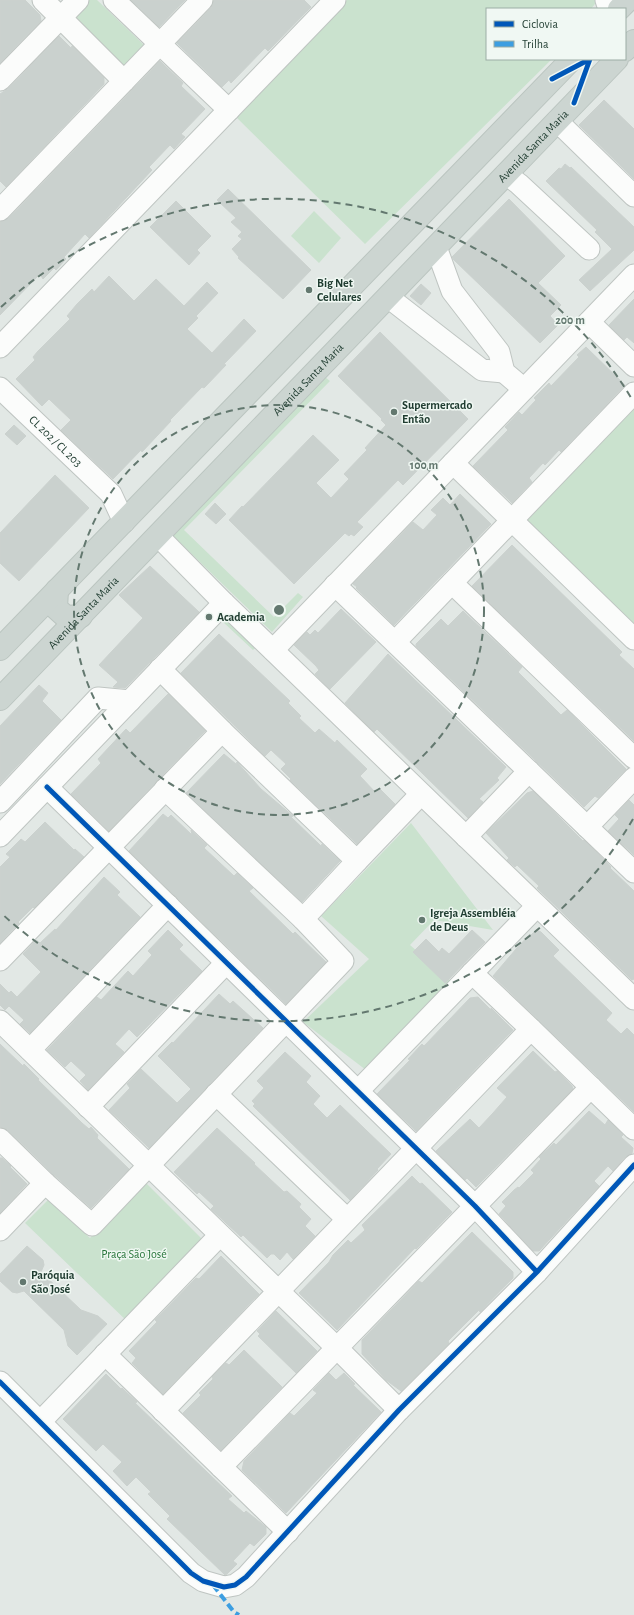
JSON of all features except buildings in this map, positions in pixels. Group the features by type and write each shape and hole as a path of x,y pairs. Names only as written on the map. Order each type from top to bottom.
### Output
{"main road":[{"path":"621,8 628,0"},
{"path":"626,49 634,41"},
{"path":"0,649 571,60"},
{"name":"Avenida Santa Maria","path":"0,699 82,616 616,60"},
{"path":"396,240 420,264"},
{"path":"363,274 388,297"},
{"path":"57,590 56,608 66,617 82,616"},
{"path":"19,629 36,628 47,640 42,657"}],"street":[{"path":"43,0 124,80"},
{"path":"0,80 78,0"},
{"path":"114,0 159,45 229,110"},
{"path":"0,210 202,0"},
{"path":"0,347 335,0"},
{"path":"557,121 634,196"},
{"path":"506,174 519,184 589,249"},
{"path":"436,247 452,291 499,352 504,372"},
{"path":"272,650 634,275"},
{"path":"388,297 482,370 504,372 524,389"},
{"path":"589,322 634,366"},
{"path":"394,642 634,393"},
{"name":"CL 202 / CL 203","path":"4,400 111,494"},
{"path":"453,463 633,637"},
{"path":"111,494 147,498"},
{"path":"111,494 124,522"},
{"path":"158,536 224,604 634,999"},
{"path":"452,583 634,758"},
{"path":"335,585 634,872"},
{"path":"0,836 224,604"},
{"path":"160,669 357,861"},
{"path":"0,802 98,698 130,701"},
{"path":"0,960 222,731"},
{"path":"466,837 529,771"},
{"path":"587,827 634,778"},
{"path":"47,787 475,1206 537,1272"},
{"path":"0,1139 45,1184 92,1225 343,961 303,919 165,789"},
{"path":"303,919 421,794"},
{"path":"30,1050 168,905"},
{"path":"358,1091 537,906"},
{"path":"88,1107 226,963"},
{"path":"472,973 634,1129"},
{"path":"0,1022 337,1348 399,1410"},
{"path":"163,1411 531,1029"},
{"path":"221,1467 591,1087"},
{"path":"216,1094 347,1219"},
{"path":"0,1382 41,1421 191,1573 203,1581 224,1588 235,1585 246,1577 399,1410 537,1272 634,1165"},
{"path":"0,1230 45,1184"},
{"path":"41,1421 220,1235"},
{"path":"105,1354 288,1532"}],"green space":[{"path":"84,0 97,0 145,46 122,70 68,17"},
{"path":"347,0 598,0 592,8 486,8 486,60 551,60 365,244 235,116"},
{"path":"314,211 341,238 319,263 291,236"},
{"path":"321,374 330,381 184,530 274,617 298,593 303,597 272,632 168,531"},
{"path":"634,408 634,624 631,627 524,523"},
{"path":"236,621 259,644 253,650 223,622"},
{"path":"411,823 493,930 434,920 410,945 451,981 366,1070 303,1022 369,959 321,916"},
{"name":"Praça São José","path":"144,1181 205,1242 129,1323 25,1223 48,1200 90,1238"}],"marked path":[{"path":"213,1585 234,1612 239,1615"}],"cycle path":[{"path":"552,79 588,60"},
{"path":"574,103 590,60"},
{"path":"47,787 475,1206 537,1272"},
{"path":"0,1382 191,1573 203,1581 224,1587 235,1585 246,1577 399,1410 537,1272 634,1165"}],"place":[{"name":"Big Net Celulares","path":"309,290"},
{"name":"Supermercado Então","path":"394,412"},
{"name":"Academia","path":"209,617"},
{"name":"Igreja Assembléia de Deus","path":"422,920"},
{"name":"Paróquia São José","path":"23,1282"}]}
